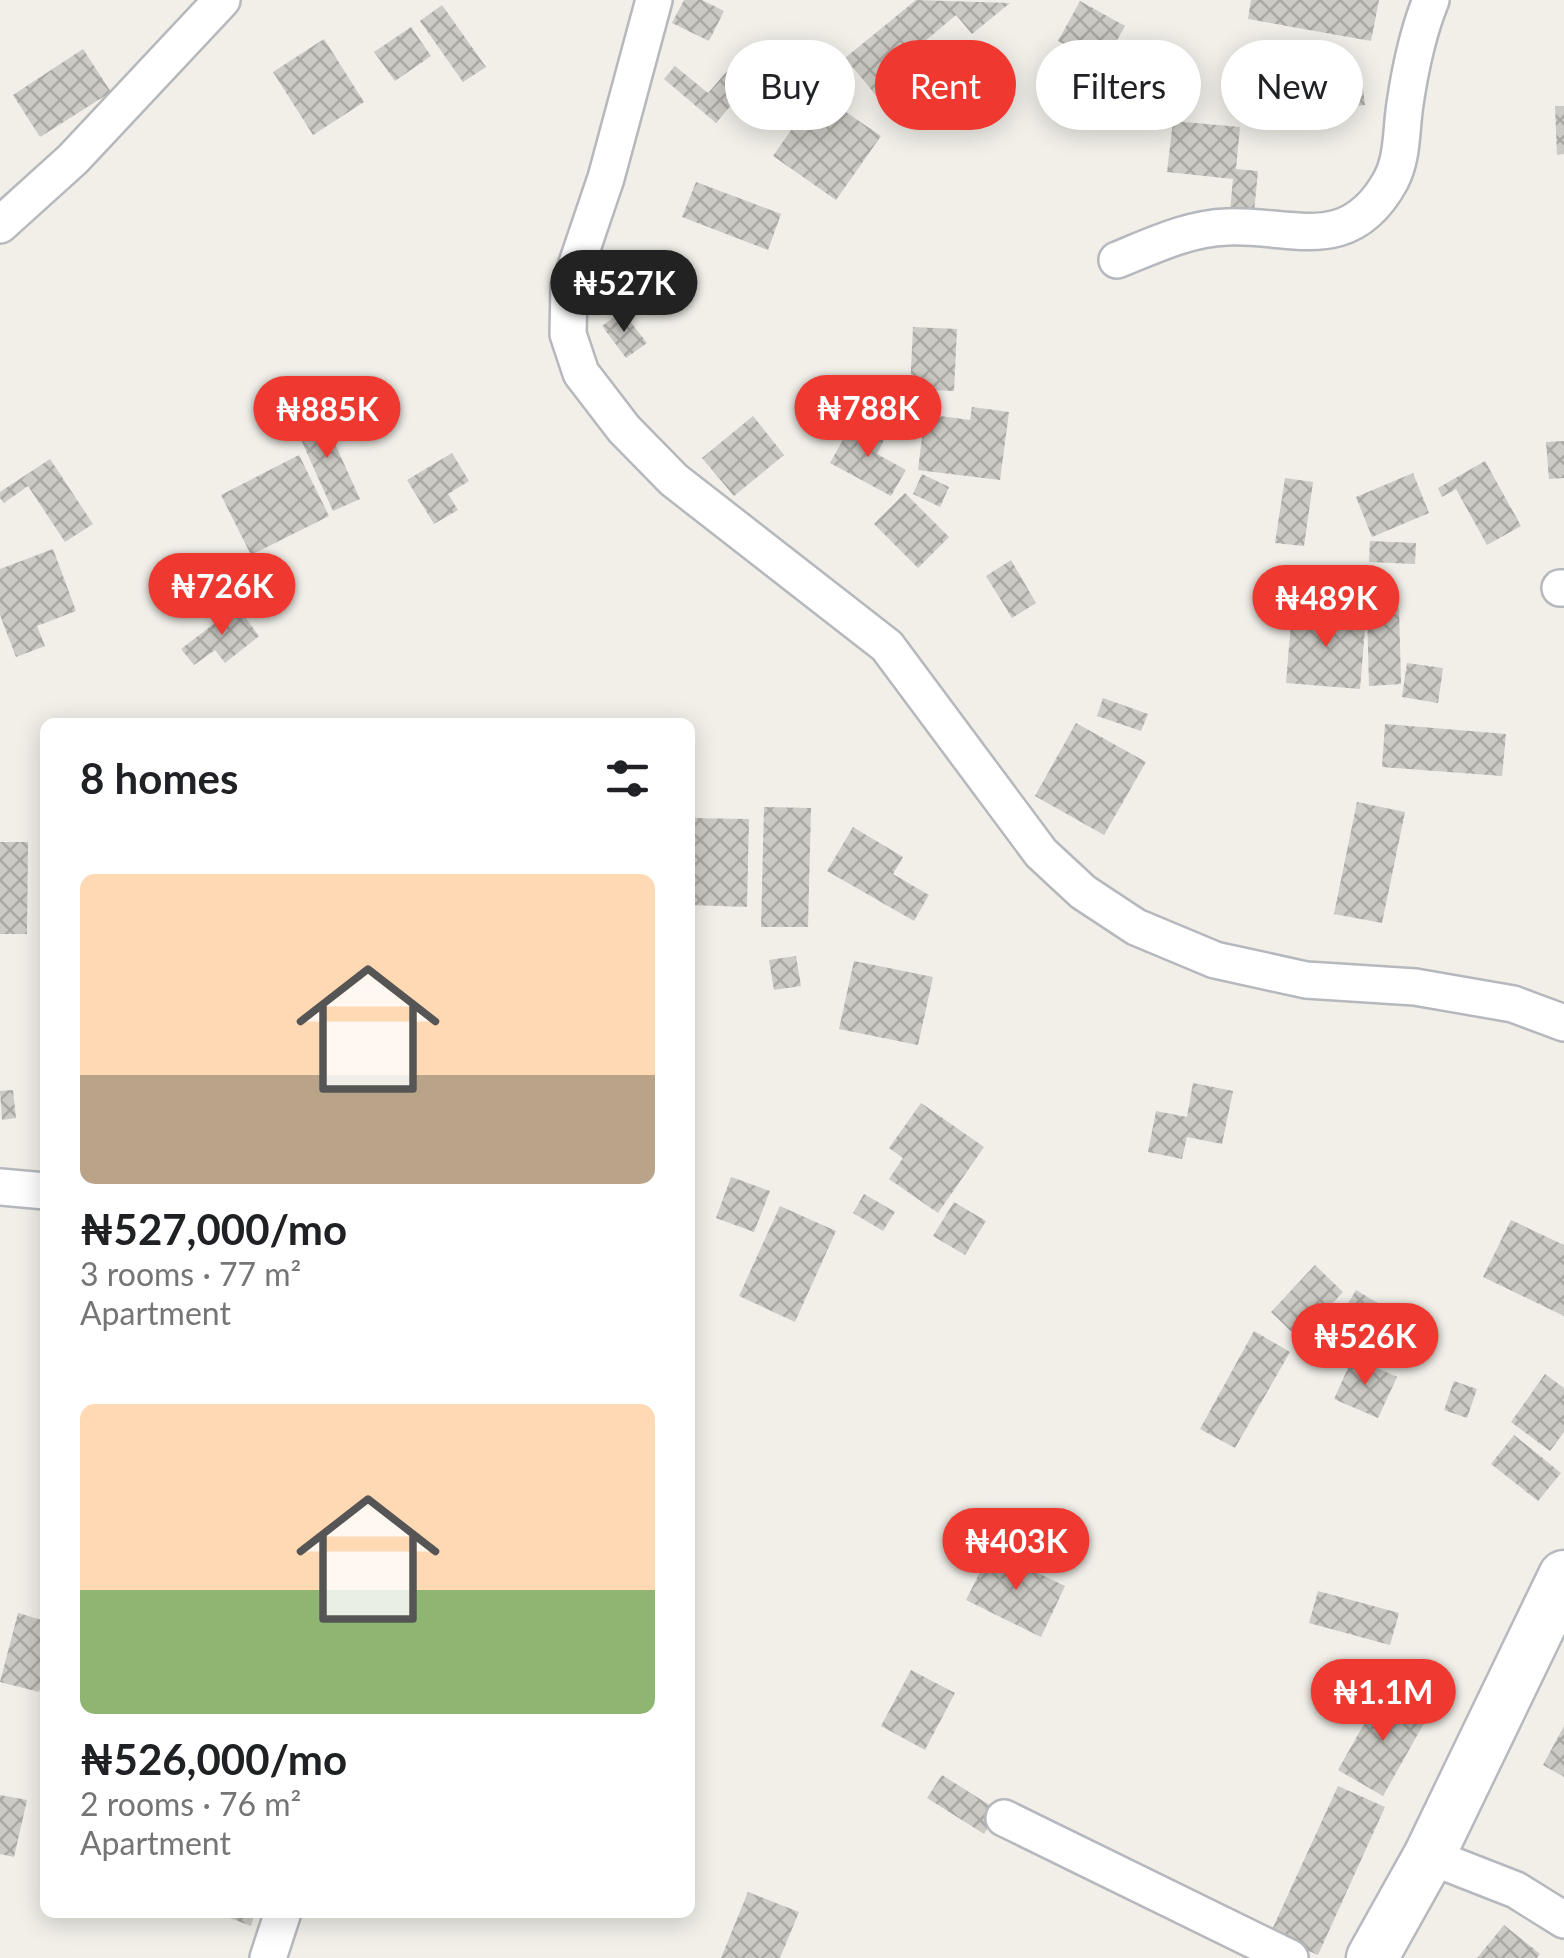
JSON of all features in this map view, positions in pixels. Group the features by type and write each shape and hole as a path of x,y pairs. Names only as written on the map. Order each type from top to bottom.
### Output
{"main road":[{"path":"1372,1958 1429,1856 1564,1576"}],"street":[{"path":"0,225 73,158 222,0"},
{"path":"654,0 606,178 569,287 568,334 581,374 624,429 674,480 887,646 1041,853 1083,892 1136,926 1215,960 1306,980 1415,987 1513,1004 1564,1024"},
{"path":"1117,260 1172,237 1226,226 1310,234 1344,226 1372,206 1391,179 1399,156 1405,102 1431,0"},
{"path":"0,1187 40,1191"},
{"path":"1004,1818 1290,1958"},
{"path":"1429,1856 1516,1890 1564,1920"},
{"path":"268,1958 281,1918"}],"building":[{"path":"684,0 702,0 724,11 709,41 672,23"},
{"path":"916,0 1010,3 972,34 956,15 926,40 875,40 875,94 855,70 855,50"},
{"path":"1251,0 1379,0 1371,41 1248,19"},
{"path":"1080,1 1125,26 1117,40 1059,40"},
{"path":"442,5 486,67 463,82 420,21"},
{"path":"411,27 431,56 395,81 374,52"},
{"path":"324,39 364,102 313,135 273,72"},
{"path":"83,49 111,92 40,137 13,95"},
{"path":"675,66 708,93 725,73 725,112 716,123 664,79"},
{"path":"1555,106 1564,106 1564,154 1557,155"},
{"path":"855,118 881,136 836,200 773,156 791,130 855,130"},
{"path":"1201,124 1221,125 1221,130 1240,130 1236,169 1258,171 1253,223 1229,221 1233,179 1167,172 1172,130 1201,130"},
{"path":"696,182 781,214 768,250 682,217"},
{"path":"622,311 647,343 626,358 602,326"},
{"path":"913,327 957,329 954,391 910,389"},
{"path":"896,388 898,414 863,416 861,390"},
{"path":"972,407 1009,412 1000,480 918,470 925,414 970,420"},
{"path":"320,411 360,499 333,511 294,424"},
{"path":"753,416 784,455 734,496 702,458"},
{"path":"863,423 886,436 877,454 906,470 891,496 830,463 845,436 853,440"},
{"path":"1564,441 1564,478 1549,479 1546,442"},
{"path":"452,453 469,481 448,494 458,510 434,524 407,480"},
{"path":"299,455 329,516 251,555 221,495"},
{"path":"50,459 93,524 65,542 28,486 4,503 0,498 0,492"},
{"path":"1485,461 1521,526 1487,545 1456,489 1442,497 1438,488"},
{"path":"1413,473 1429,513 1372,537 1356,497"},
{"path":"922,474 949,487 940,507 913,494"},
{"path":"1285,478 1313,482 1304,546 1275,543"},
{"path":"905,493 949,537 918,568 874,524"},
{"path":"1370,541 1416,543 1415,564 1369,562"},
{"path":"53,549 76,611 37,626 45,646 16,657 0,615 0,569"},
{"path":"1011,560 1036,603 1012,618 986,576"},
{"path":"237,606 259,636 225,663 215,650 194,665 181,649"},
{"path":"1399,607 1401,684 1369,686 1367,608"},
{"path":"1292,611 1366,616 1360,689 1286,683"},
{"path":"1407,663 1443,668 1438,703 1402,697"},
{"path":"1103,698 1148,714 1141,731 1097,716"},
{"path":"1076,723 1146,762 1104,835 1035,796"},
{"path":"1385,724 1506,734 1502,776 1382,767"},
{"path":"1357,802 1405,812 1382,923 1334,914"},
{"path":"764,807 811,808 808,927 761,927"},
{"path":"695,818 749,819 747,907 695,905"},
{"path":"853,827 903,857 893,874 929,895 914,921 827,871"},
{"path":"0,842 28,842 27,934 0,934"},
{"path":"796,956 801,986 774,990 769,960"},
{"path":"854,961 933,977 918,1045 839,1029"},
{"path":"1193,1083 1233,1091 1222,1144 1187,1137 1182,1159 1148,1152 1156,1111 1187,1117"},
{"path":"13,1090 16,1118 2,1120 0,1091"},
{"path":"921,1103 984,1147 938,1213 889,1179 903,1158 889,1148"},
{"path":"731,1177 770,1191 754,1232 716,1218"},
{"path":"864,1194 895,1212 883,1231 853,1213"},
{"path":"954,1202 986,1221 965,1255 933,1236"},
{"path":"780,1206 836,1231 795,1322 739,1296"},
{"path":"1511,1220 1564,1245 1564,1316 1483,1277"},
{"path":"1315,1265 1343,1292 1299,1339 1271,1312"},
{"path":"1356,1290 1411,1323 1395,1348 1341,1315"},
{"path":"1254,1331 1290,1352 1235,1448 1200,1429"},
{"path":"1353,1357 1397,1377 1378,1418 1334,1399"},
{"path":"1545,1374 1564,1388 1564,1432 1550,1451 1511,1422"},
{"path":"1454,1381 1477,1389 1467,1418 1444,1410"},
{"path":"1514,1435 1561,1473 1538,1501 1491,1464"},
{"path":"991,1550 1065,1586 1041,1637 966,1600"},
{"path":"1318,1591 1399,1613 1390,1645 1309,1623"},
{"path":"18,1613 40,1620 39,1692 0,1682"},
{"path":"911,1670 955,1693 925,1750 881,1726"},
{"path":"1382,1692 1427,1718 1383,1796 1338,1770"},
{"path":"1564,1726 1564,1777 1543,1765"},
{"path":"942,1775 999,1811 984,1834 927,1798"},
{"path":"1338,1786 1385,1807 1318,1955 1270,1934"},
{"path":"0,1795 27,1800 14,1857 0,1854"},
{"path":"748,1892 799,1912 780,1958 721,1958"},
{"path":"230,1918 253,1918 251,1926"},
{"path":"1504,1925 1540,1954 1537,1958 1477,1958"}]}
